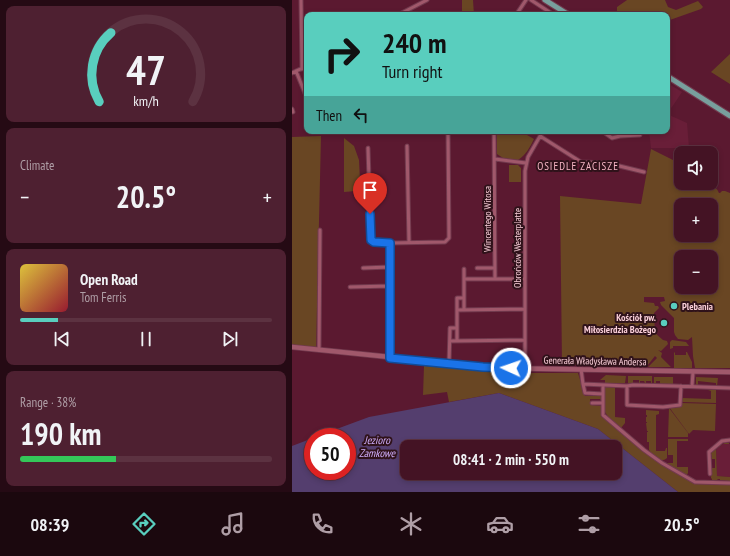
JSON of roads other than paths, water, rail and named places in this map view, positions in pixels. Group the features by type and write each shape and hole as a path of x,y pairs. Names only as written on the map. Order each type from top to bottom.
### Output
{"main road":[{"path":"546,0 564,12"},
{"path":"670,78 730,116"},
{"name":"Generała Władysława Andersa","path":"292,347 490,368 730,372"}],"street":[{"path":"292,73 302,69 301,0"},
{"path":"404,12 427,0"},
{"path":"518,12 526,0"},
{"path":"531,0 549,12"},
{"path":"296,71 304,91"},
{"path":"368,148 371,240 374,242 390,243 446,242 448,238 448,134"},
{"name":"Wincentego Witosa","path":"494,134 495,279"},
{"path":"607,134 612,138 630,134"},
{"path":"540,136 582,162 607,163 644,172"},
{"name":"Obrońców Westerplatte","path":"525,369 525,171 530,152 540,136"},
{"path":"407,146 408,242"},
{"path":"494,159 526,163"},
{"path":"319,350 320,230"},
{"path":"390,243 390,358"},
{"path":"363,268 390,267"},
{"path":"477,268 495,268"},
{"path":"464,270 464,309"},
{"path":"464,279 525,279"},
{"path":"350,287 390,286"},
{"path":"457,340 457,298 464,298"},
{"path":"457,310 525,309"},
{"path":"449,364 450,328 456,328"},
{"path":"450,341 525,340"},
{"path":"581,369 585,393 603,394"},
{"path":"692,386 693,372"},
{"path":"583,384 730,388"},
{"path":"603,385 604,415 644,450 662,463 695,482 710,480 730,483"},
{"path":"627,386 626,405 663,407 680,405 681,386"},
{"path":"592,403 603,403"},
{"path":"710,474 709,452 722,441 730,440"}],"water":[{"name":"Jezioro Zamkowe","path":"499,393 598,429 612,440 400,440 400,480 622,480 622,448 678,492 292,492 292,446 304,441 304,480 356,480 356,428 339,428 369,417"}],"place":[{"name":"Plebania","path":"674,306"},
{"name":"Kościół pw. Miłosierdzia Bożego","path":"664,323"}],"district":[{"name":"OSIEDLE ZACISZE","path":"578,166"}]}
